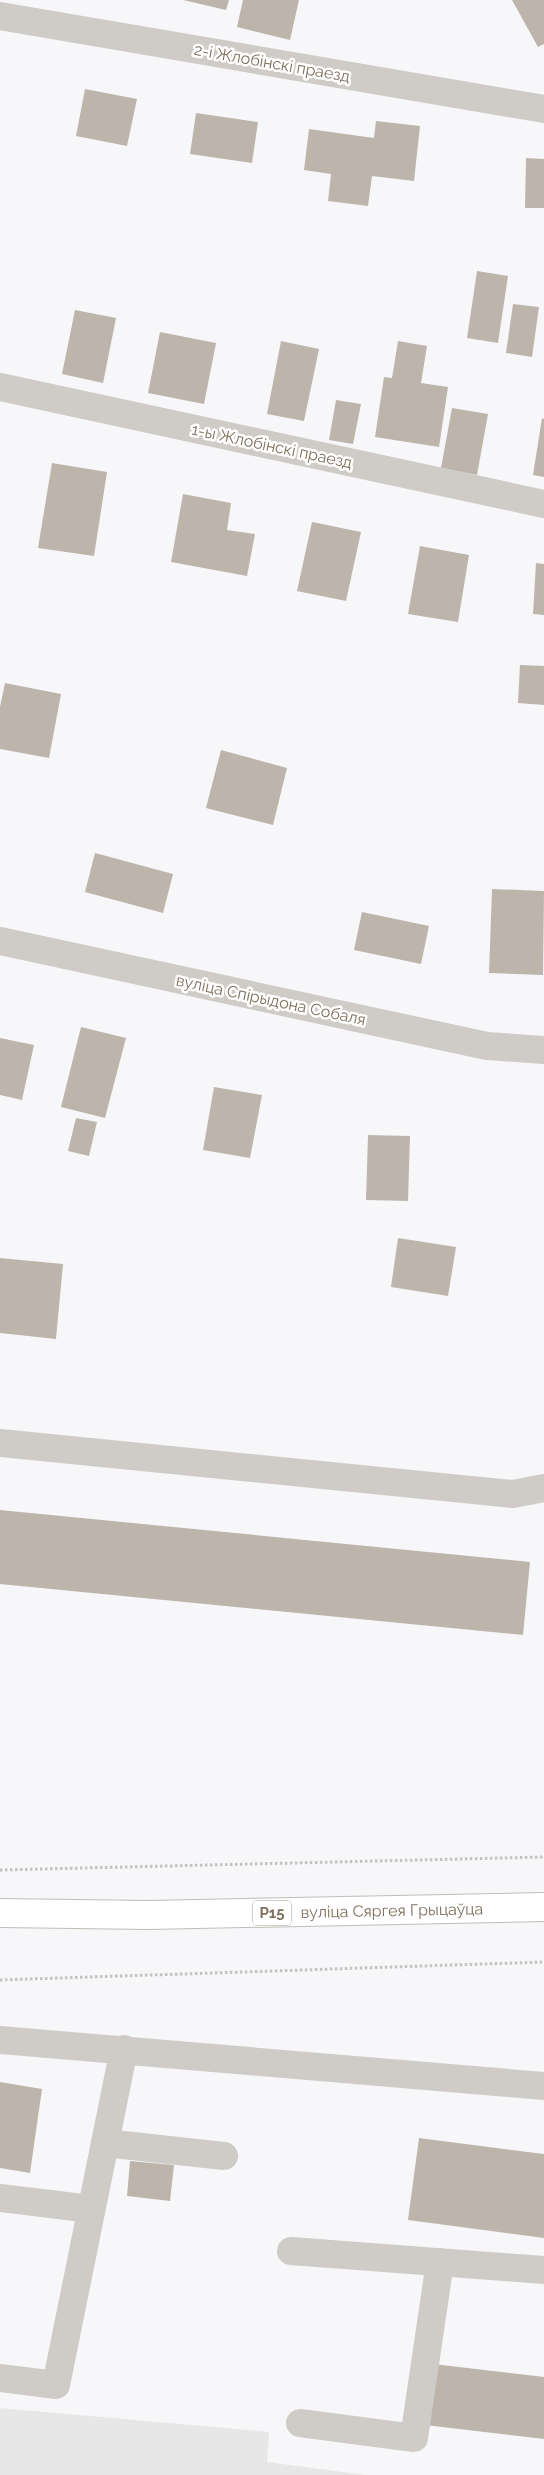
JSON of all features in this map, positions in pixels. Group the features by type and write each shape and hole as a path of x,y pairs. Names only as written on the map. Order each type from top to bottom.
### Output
{"main road":[{"name":"вуліца Сяргея Грыцаўца","path":"0,1913 149,1915 544,1907"}],"street":[{"name":"2-і Жлобінскі праезд","path":"0,16 544,109"},
{"name":"1-ы Жлобінскі праезд","path":"0,387 544,504"},
{"name":"вуліца Спірыдона Собаля","path":"0,941 487,1046 544,1050"},
{"path":"0,1444 513,1494 544,1488"},
{"path":"0,2040 544,2086"},
{"path":"0,2378 56,2385 124,2049"},
{"path":"105,2143 224,2156"},
{"path":"0,2198 91,2209"},
{"path":"291,2251 544,2270"},
{"path":"300,2423 414,2438 440,2262"}],"path":[{"path":"0,1870 544,1857"},
{"path":"0,1980 544,1962"}],"shaded area":[{"path":"0,2408 269,2432 267,2462 366,2475 0,2475"}],"building":[{"path":"183,0 229,0 226,10"},
{"path":"243,0 299,0 290,40 237,27"},
{"path":"512,0 544,0 544,44 538,47"},
{"path":"85,89 137,99 127,146 76,136"},
{"path":"196,113 258,122 252,163 190,154"},
{"path":"376,121 420,126 414,181 372,176 368,206 328,201 331,174 304,170 309,129 374,138"},
{"path":"526,158 544,159 544,208 525,208"},
{"path":"477,271 508,276 498,343 467,338"},
{"path":"513,304 539,307 532,357 506,353"},
{"path":"75,310 116,318 103,383 62,374"},
{"path":"160,332 216,343 204,404 148,393"},
{"path":"281,341 319,349 304,421 267,414"},
{"path":"398,341 427,346 421,383 448,387 439,447 375,437 384,377 392,378"},
{"path":"336,400 361,404 353,444 329,440"},
{"path":"452,408 488,414 477,475 441,468"},
{"path":"542,418 544,419 544,477 533,475"},
{"path":"52,463 107,472 94,556 38,548"},
{"path":"183,494 231,503 227,530 255,534 247,576 171,562"},
{"path":"312,522 361,532 346,601 297,591"},
{"path":"420,546 469,555 458,622 408,614"},
{"path":"536,563 544,564 544,615 533,614"},
{"path":"520,665 544,666 544,705 518,703"},
{"path":"5,683 61,694 49,758 0,749 0,707"},
{"path":"221,750 287,768 273,825 206,808"},
{"path":"95,853 173,874 163,913 85,892"},
{"path":"492,889 544,891 543,975 489,973"},
{"path":"362,912 429,926 421,964 354,950"},
{"path":"81,1027 126,1038 105,1118 61,1107"},
{"path":"0,1038 34,1045 22,1100 0,1095"},
{"path":"214,1087 262,1095 250,1158 203,1150"},
{"path":"76,1118 97,1122 89,1156 68,1151"},
{"path":"368,1135 410,1136 408,1201 366,1200"},
{"path":"398,1238 456,1247 448,1296 391,1287"},
{"path":"0,1258 63,1264 56,1339 0,1333"},
{"path":"0,1510 530,1562 523,1635 0,1584"},
{"path":"0,2082 42,2089 30,2173 0,2168"},
{"path":"419,2138 544,2154 544,2238 408,2220"},
{"path":"130,2161 174,2165 170,2201 127,2196"},
{"path":"433,2364 544,2377 544,2439 425,2425"}]}
